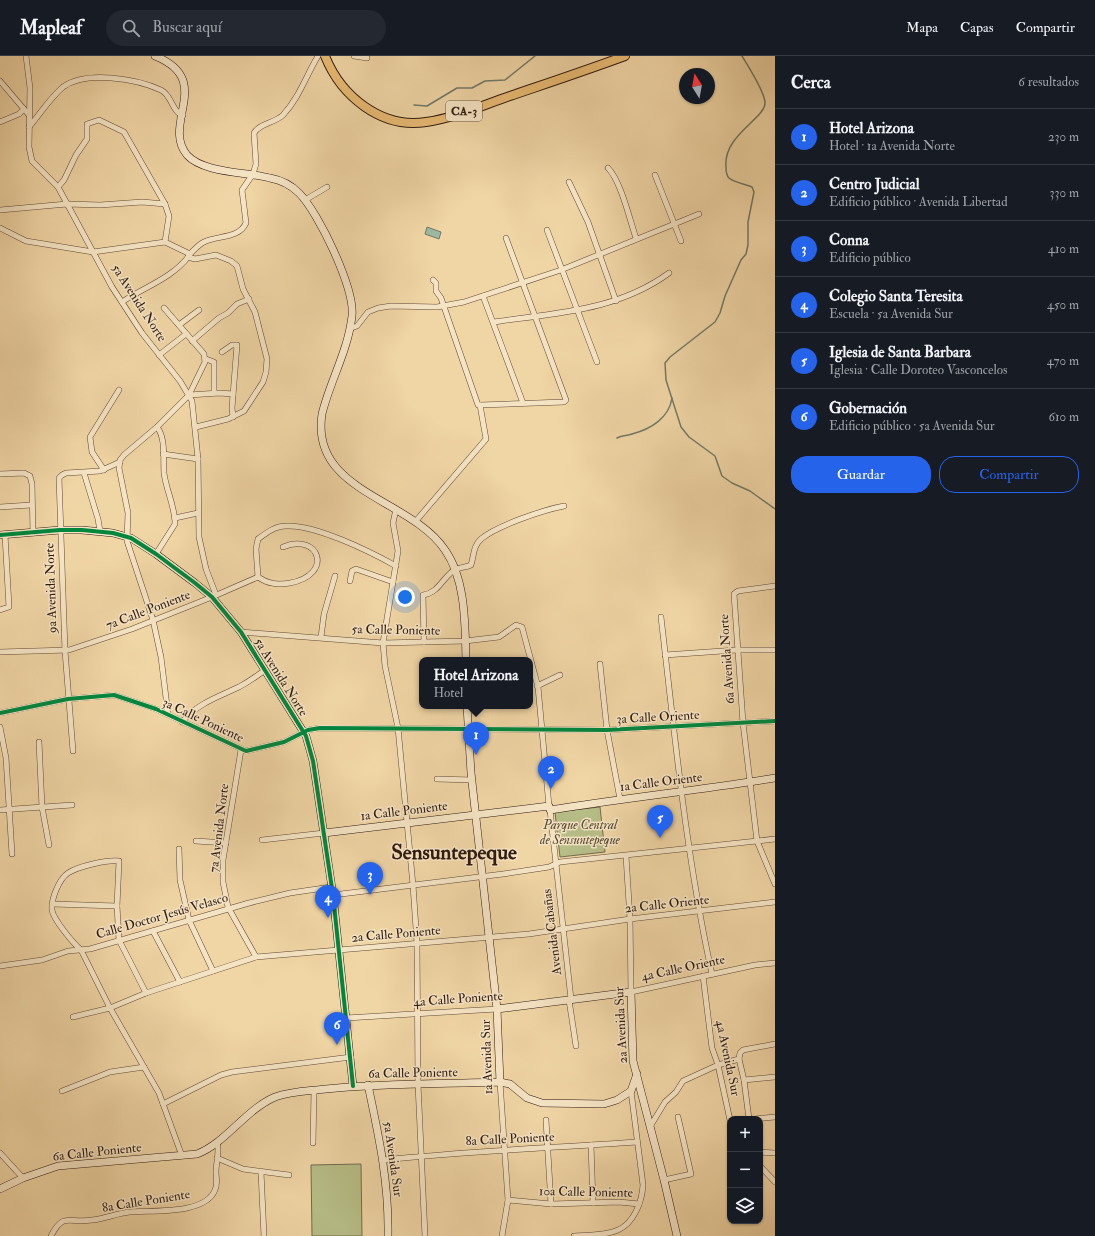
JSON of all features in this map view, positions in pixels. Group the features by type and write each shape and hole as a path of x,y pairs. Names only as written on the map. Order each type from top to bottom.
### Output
{"main road":[{"name":"CA-3","path":"325,56 340,84 364,106 386,118 418,123 453,115 624,56"}],"street":[{"name":"5a Avenida Norte","path":"26,56 30,88 29,114 32,161 58,187 122,302 142,333 190,395 196,426 198,459 198,513 201,552 214,596 242,632 306,736 313,762 332,895"},
{"path":"155,56 172,65 181,76 185,90 181,141 190,158 209,167 276,179 288,184 305,200 321,226 349,290 352,309 351,328 345,349 323,408 320,426 322,442 331,462 342,476 415,522 444,549 455,569 459,583 466,657"},
{"path":"122,302 141,290 168,277 198,246 206,241 230,235 242,229 246,223 246,216 241,194 256,164 254,133 258,128 279,118 285,112 303,86 318,56"},
{"path":"354,56 367,58"},
{"path":"30,127 56,94 65,86 79,81 96,78 119,79 162,91 170,98 177,112 183,115"},
{"path":"0,81 29,114"},
{"path":"0,122 19,114 24,109"},
{"path":"58,187 64,180 76,155 87,139 87,124 100,120 124,132 165,204 169,216 165,242"},
{"path":"608,168 612,172 623,198 636,238"},
{"path":"655,176 681,241"},
{"path":"569,182 588,222 616,301"},
{"path":"305,200 327,187"},
{"path":"0,210 67,204 100,205 142,202 165,204"},
{"path":"351,328 357,326 368,312 378,308 391,306 444,306 483,296 523,283 561,270 636,238 699,214"},
{"path":"0,228 26,241 93,252 165,242 189,256 198,259 216,255 231,261 237,266 243,290 255,312 265,346 267,369 263,382 244,411 233,417 196,426"},
{"path":"547,230 597,362"},
{"path":"480,405 564,402 566,400 506,238"},
{"path":"494,322 616,301 653,284 669,273"},
{"path":"415,522 486,439 480,405 478,405 444,306 436,291 436,283 433,280"},
{"path":"483,296 523,403"},
{"path":"192,341 219,318 228,313 237,304 249,299"},
{"path":"164,308 204,354 206,359 214,362 214,393"},
{"path":"179,325 199,310"},
{"path":"159,355 186,334"},
{"path":"222,352 232,345 237,345 233,394 233,417"},
{"path":"168,714 160,656 152,620 128,545 128,513 120,473 120,462 124,456 158,427 190,395 206,359"},
{"path":"104,470 92,452 90,437 119,390"},
{"path":"190,395 214,393 233,394"},
{"path":"156,554 175,526 173,502 165,477 161,434 158,427"},
{"path":"163,454 198,459"},
{"path":"100,531 98,519 84,473 104,470 115,463 120,462"},
{"path":"0,474 24,473 30,476 32,484 31,505 33,532"},
{"name":"9a Avenida Norte","path":"73,751 65,651 60,530 60,476 66,473 84,473"},
{"path":"0,507 31,505"},
{"path":"424,642 423,595 434,591 446,576 455,569 471,564 473,552 481,539 534,514 564,506"},
{"path":"396,509 393,523 398,550 391,603 383,643 385,666 398,728 413,884 417,944 418,1084 423,1156 425,1236"},
{"path":"175,518 198,513"},
{"path":"283,547 298,543 311,548 316,553 317,560 314,572 304,579 270,584 258,577 256,549 258,539 273,529 284,526 294,526 344,541 396,566"},
{"path":"0,610 8,609 2,535 60,530 100,531 127,537 156,554 214,596"},
{"path":"350,581 352,571 356,569 393,582"},
{"path":"321,637 324,614 335,576"},
{"name":"7a Calle Poniente","path":"0,652 65,651 152,620 258,577"},
{"name":"6a Avenida Norte","path":"775,586 738,591 734,594 743,723 757,841 775,884"},
{"path":"661,617 672,725 688,849 698,912 712,974"},
{"name":"5a Calle Poniente","path":"242,632 383,643 465,641 499,637 516,625 522,627"},
{"name":"Avenida Cabañas","path":"522,627 530,657"},
{"path":"665,655 738,650 775,650"},
{"path":"600,664 607,730 620,799"},
{"path":"182,722 191,712 203,703 240,686 265,670"},
{"name":"Avenida Cabañas","path":"533,670 537,686 562,929 576,1046"},
{"path":"537,686 560,675"},
{"name":"3a Calle Poniente","path":"0,713 68,699 114,695 168,714 241,750 251,751 284,742 304,732 320,728 541,730"},
{"name":"1a Avenida Sur","path":"467,709 475,814 498,1009 503,1150 508,1200 502,1236"},
{"name":"3a Calle Oriente","path":"541,730 607,730 775,720"},
{"path":"0,727 6,758 12,854"},
{"path":"39,742 42,807 49,845"},
{"name":"7a Avenida Norte","path":"241,750 223,860 223,882 229,908 256,957"},
{"path":"0,760 6,758"},
{"name":"1a Calle Oriente","path":"549,808 681,792 775,778"},
{"path":"437,779 472,780"},
{"path":"0,810 72,805"},
{"name":"1a Calle Poniente","path":"262,840 475,814 549,808"},
{"path":"353,1086 332,895 413,884 483,877 549,867 555,863 775,839"},
{"path":"196,841 226,843"},
{"path":"180,849 180,880 189,920 213,971"},
{"name":"2a Avenida Sur","path":"626,856 630,918 633,1061 651,1125 677,1236"},
{"path":"146,993 120,940 117,906 119,861 111,860 68,873 60,885 53,904 54,915 73,943 81,950 110,1008 144,1067 163,1104 182,1156"},
{"name":"Calle Doctor Jesús Velasco","path":"0,966 42,960 68,951 81,950 153,931 229,908 290,893 331,887"},
{"name":"2a Calle Oriente","path":"562,929 630,918 698,912 775,902"},
{"path":"53,904 117,906"},
{"name":"2a Calle Poniente","path":"73,1018 110,1008 146,993 256,957 417,944 562,929"},
{"path":"153,931 180,982"},
{"name":"4a Calle Oriente","path":"570,999 631,992 775,962"},
{"name":"4a Avenida Sur","path":"703,976 711,1042 718,1065 729,1116"},
{"name":"4a Calle Poniente","path":"346,1018 498,1009 570,999"},
{"path":"749,1116 744,1080 739,1060 740,1053 742,1050 775,1044"},
{"path":"163,1104 221,1075 232,1072 351,1057"},
{"path":"651,1125 665,1102 676,1092 682,1081 718,1065 739,1060"},
{"path":"62,1091 110,1072 144,1067"},
{"path":"574,1236 618,1230 626,1224 639,1204 643,1185 631,1091 637,1074"},
{"path":"744,1080 775,1077"},
{"name":"6a Calle Poniente","path":"0,1190 23,1178 58,1166 182,1156 202,1152 217,1142 260,1104 285,1094 353,1086 500,1082 510,1084 527,1098 542,1104 604,1104 617,1100 631,1091"},
{"name":"5a Avenida Sur","path":"368,1086 384,1160 387,1192 388,1236"},
{"path":"313,1143 314,1091"},
{"path":"763,1118 775,1117"},
{"path":"664,1180 691,1174 678,1118"},
{"path":"546,1120 551,1204"},
{"name":"8a Calle Poniente","path":"51,1236 59,1223 64,1220 87,1221 129,1212 181,1209 201,1202 212,1195 216,1188 217,1142"},
{"name":"8a Calle Poniente","path":"384,1160 503,1150 548,1149 637,1142"},
{"path":"591,1145 593,1203"},
{"path":"763,1152 775,1153"},
{"path":"0,1153 23,1178"},
{"path":"217,1158 235,1167 288,1175"},
{"path":"763,1169 775,1182"},
{"path":"261,1172 264,1236"},
{"path":"767,1174 775,1173"},
{"name":"10a Calle Poniente","path":"508,1200 551,1204 631,1202 639,1204"}],"green space":[{"name":"Parque Central de Sensuntepeque","path":"600,807 605,852 560,857 555,812"},
{"path":"361,1164 362,1236 312,1236 311,1165"}],"shaded area":[{"path":"427,227 441,232 439,239 425,234"}],"waterway":[{"path":"414,105 427,106 457,88 472,88 485,81 505,80 535,56"},
{"path":"742,56 762,92 765,103 763,109 737,137 727,156 726,170 728,177 731,180 752,187 754,192 748,222 748,245 746,254 741,260 715,322 670,357 665,363 666,380 681,427 689,437 715,456 722,476 732,483 750,491 775,509"},
{"path":"617,438 639,432 658,422 667,411 672,398"}],"cycle path":[{"path":"0,535 60,530 82,530 113,533 131,538 156,554 212,597 241,632 306,736 313,761 333,895 353,1086"},
{"path":"0,713 68,699 114,695 156,709 246,751 284,742 308,730 320,728 607,730 775,721"}],"place":[{"name":"Hotel Arizona","path":"476,755"},
{"name":"Centro Judicial","path":"551,789"},
{"name":"Iglesia de Santa Barbara","path":"660,838"},
{"name":"Conna","path":"370,895"},
{"name":"Colegio Santa Teresita","path":"328,918"},
{"name":"Gobernación","path":"337,1045"}],"district":[{"name":"Sensuntepeque","path":"454,852"}]}
